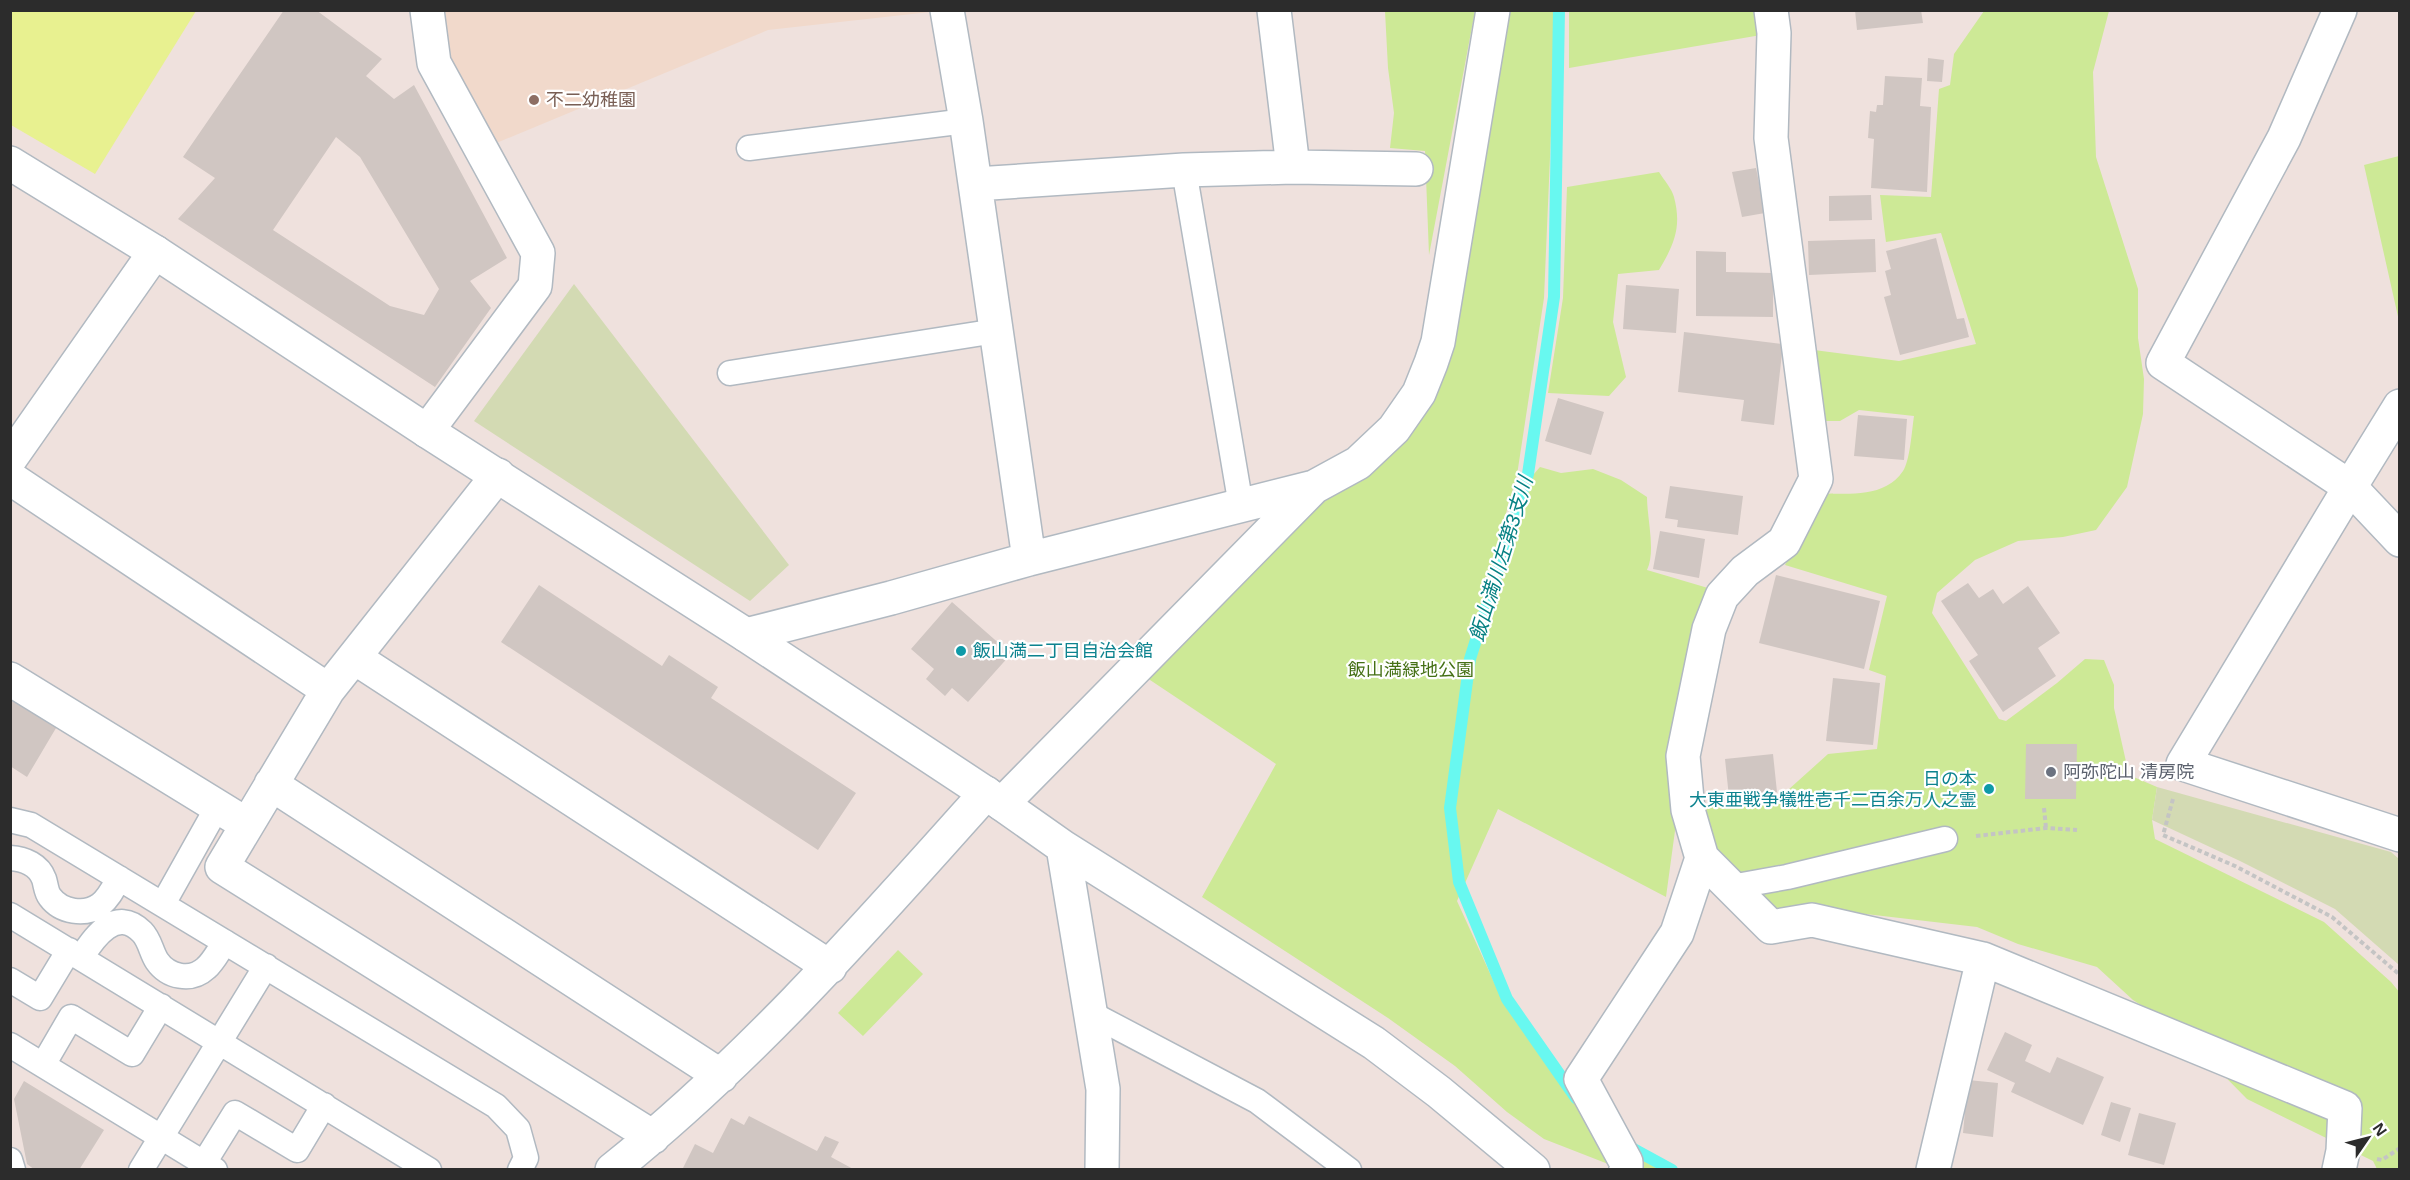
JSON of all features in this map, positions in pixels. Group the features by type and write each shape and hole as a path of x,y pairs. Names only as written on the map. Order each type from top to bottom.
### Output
{"street":[{"path":"427,10 434,63 538,253 536,286 427,431"},
{"path":"947,10 976,184 1029,559"},
{"path":"1274,10 1293,167"},
{"path":"746,635 891,598 1029,559 1314,487 1358,463 1394,429 1419,393 1438,342 1493,10"},
{"path":"1626,1170 1626,1162 1581,1079 1677,933 1702,858 1688,810 1683,756 1709,629 1722,596 1744,572 1784,542 1816,479 1771,138 1774,33 1771,10"},
{"path":"2340,10 2284,138 2163,363 2350,487 2400,540"},
{"path":"10,163 155,252 427,431 746,635 994,798 1063,847 1374,1043 1439,1092 1533,1170"},
{"path":"976,184 1184,171 1293,167 1416,169"},
{"path":"10,459 155,252"},
{"path":"2400,406 2183,764 2400,835"},
{"path":"498,475 328,690 222,867 654,1137"},
{"path":"10,478 328,690"},
{"path":"612,1170 654,1137 721,1077 994,798 1314,487"},
{"path":"355,658 830,967"},
{"path":"10,679 246,824"},
{"path":"271,784 721,1077"},
{"path":"1063,847 1103,1089 1102,1170"},
{"path":"1731,887 1771,927 1812,921 1983,959 2345,1108 2343,1151 2339,1170"},
{"path":"1933,1170 1983,959"}],"lane":[{"path":"749,148 966,121"},
{"path":"1184,171 1241,506"},
{"path":"730,373 996,331"},
{"path":"163,904 218,806"},
{"path":"10,819 31,825 496,1106 518,1129 526,1158 520,1170"},
{"path":"1702,858 1731,887 1787,877 1945,839"},
{"path":"10,858 25,861 37,868 49,895 59,906 72,911 87,910 100,905 119,878"},
{"path":"10,915 429,1170"},
{"path":"10,980 40,998 75,954 103,928 120,923 128,924 143,932 158,963 170,973 178,976 201,972 225,942"},
{"path":"141,1170 266,966"},
{"path":"43,1065 71,1017 132,1054 161,1006"},
{"path":"1090,1012 1257,1101 1349,1170"},
{"path":"10,1045 211,1168 235,1113 297,1150 324,1106"},
{"path":"10,1160 13,1170"}],"path":[{"path":"2044,808 2046,828"},
{"path":"1945,839 2046,828 2077,830"},
{"path":"2163,835 2235,866 2332,917 2400,975"}],"shaded area":[{"name":"不二幼稚園","path":"437,11 939,11 768,30 494,144 443,55"}],"green space":[{"path":"11,10 196,11 95,174 11,125"},
{"path":"1385,11 1475,11 1429,255 1425,151 1390,148 1394,113 1388,68"},
{"name":"飯山満緑地公園","path":"1507,11 1553,11 1553,87 1544,298 1517,475 1502,527 1517,531 1533,475 1540,467 1561,473 1593,469 1621,480 1647,497 1651,554 1647,570 1708,588 1666,897 1498,809 1457,901 1504,1004 1595,1132 1658,1169 1621,1169 1544,1139 1507,1112 1455,1066 1388,1018 1202,897 1276,764 1147,678 1327,490 1404,439"},
{"path":"1569,11 1758,11 1761,35 1569,68"},
{"path":"1984,11 2109,11 2093,72 2096,157 2138,289 2138,338 2144,379 2143,414 2127,487 2096,530 2063,537 2018,541 1975,560 1937,593 1932,613 1999,719 2006,721 2085,659 2104,660 2114,685 2114,708 2129,775 2157,787 2152,820 2155,839 2324,922 2391,982 2400,993 2399,1169 2377,1169 2373,1161 2247,1099 2177,1028 2133,1000 2097,967 2018,944 1977,927 1840,911 1776,919 1731,887 1696,808 1777,800 1828,754 1877,749 1886,676 1869,670 1887,596 1785,565 1822,494 1877,490 1896,480 1907,460 1914,416 1859,410 1840,421 1825,421 1814,350 1899,361 1976,344 1941,233 1886,242 1880,195 1931,197 1939,89 1950,85 1954,54"},
{"path":"2400,156 2399,321 2364,165"},
{"path":"1659,172 1674,197 1677,227 1669,252 1659,270 1618,274 1613,322 1626,377 1609,396 1548,393 1563,298 1567,187"},
{"path":"574,284 789,565 750,601 474,421"},
{"path":"2157,787 2391,852 2399,859 2399,965 2335,909 2152,820"},
{"path":"898,950 923,974 863,1036 838,1013"}],"building":[{"path":"284,10 316,10 382,59 366,76 394,99 414,85 507,258 470,281 491,308 435,387 178,219 215,178 183,157","holes":["336,137 360,157 439,289 424,315 390,306 273,230"]},
{"path":"1855,10 1921,10 1923,23 1857,30"},
{"path":"1928,58 1944,60 1942,82 1927,81"},
{"path":"1885,76 1922,78 1920,106 1931,107 1927,192 1871,188 1874,139 1868,138 1870,111 1876,112 1877,105 1883,105"},
{"path":"1756,168 1765,213 1742,217 1732,172"},
{"path":"1871,195 1872,220 1829,221 1829,196"},
{"path":"1936,238 1957,319 1964,318 1969,337 1900,355 1884,297 1891,295 1885,271 1891,269 1886,251"},
{"path":"1875,239 1876,272 1809,275 1808,241"},
{"path":"1696,251 1726,252 1726,272 1773,273 1773,317 1696,316"},
{"path":"1626,285 1679,289 1676,333 1623,329"},
{"path":"1684,332 1783,344 1774,425 1741,421 1744,400 1678,392"},
{"path":"1558,398 1604,412 1591,455 1545,441"},
{"path":"1858,415 1907,419 1904,460 1854,456"},
{"path":"1670,486 1743,496 1738,535 1677,527 1678,520 1665,518"},
{"path":"1660,531 1705,539 1699,578 1653,569"},
{"path":"1776,575 1880,601 1864,669 1759,643"},
{"path":"1968,583 1979,598 1993,589 2003,604 2028,586 2060,633 2038,648 2056,676 2003,712 1969,661 1978,655 1941,601"},
{"path":"539,585 662,666 669,655 718,687 711,698 856,793 818,850 501,642"},
{"name":"飯山満二丁目自治会館","path":"952,602 1011,654 968,702 952,688 945,696 926,679 934,669 911,649"},
{"path":"1833,678 1880,683 1873,745 1826,741"},
{"path":"10,692 59,723 27,777 10,766"},
{"name":"阿弥陀山 清房院","path":"2026,744 2077,744 2076,799 2025,799"},
{"path":"1773,754 1777,792 1729,797 1725,759"},
{"path":"2005,1032 2032,1045 2025,1061 2050,1073 2057,1057 2104,1077 2083,1125 2011,1092 2015,1083 1987,1070"},
{"path":"1968,1080 1998,1083 1993,1137 1963,1133"},
{"path":"24,1081 104,1130 79,1170 35,1170 27,1164 14,1099"},
{"path":"2111,1102 2131,1108 2120,1142 2101,1135"},
{"path":"2139,1113 2176,1123 2164,1165 2128,1155"},
{"path":"749,1116 817,1151 825,1136 839,1142 831,1157 855,1170 682,1170 695,1144 713,1153 731,1118 744,1125"}],"waterway":[{"name":"飯山満川左第3支川","path":"1559,10 1554,297 1528,474 1470,659 1450,808 1459,882 1507,999 1576,1098"},
{"name":"飯山満川左第3支川","path":"1628,1146 1672,1170"}],"place":[{"name":"不二幼稚園","path":"534,100"},
{"name":"飯山満二丁目自治会館","path":"961,651"},
{"name":"阿弥陀山 清房院","path":"2051,772"},
{"name":"日の本 大東亜戦争犠牲壱千二百余万人之霊","path":"1989,789"}]}
